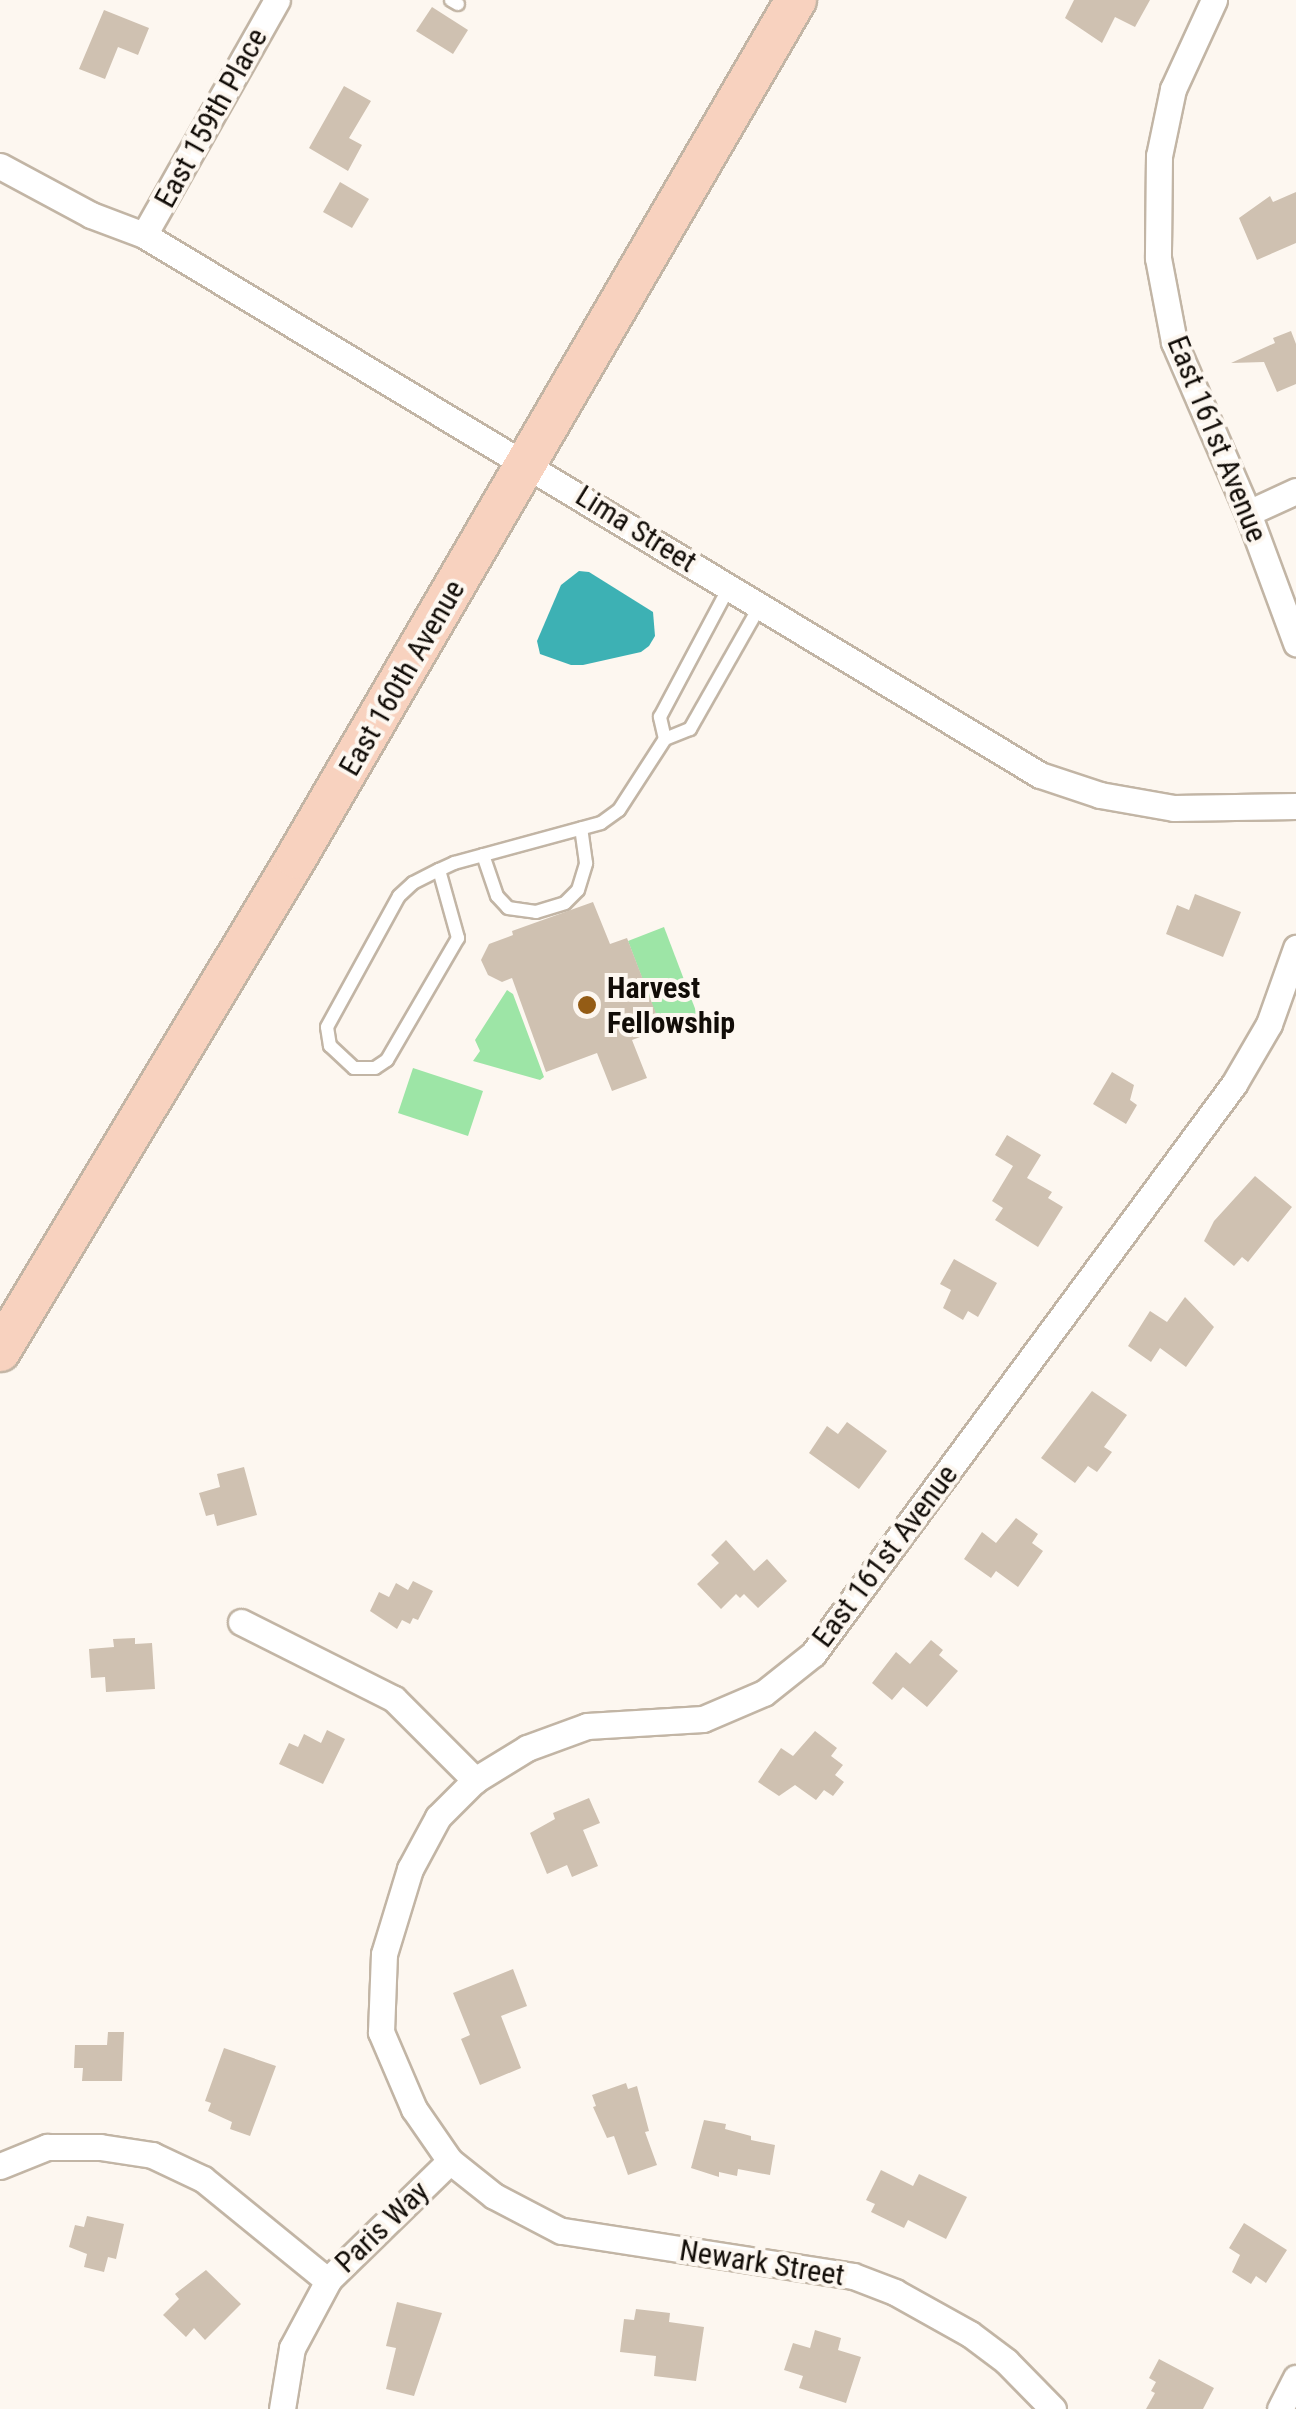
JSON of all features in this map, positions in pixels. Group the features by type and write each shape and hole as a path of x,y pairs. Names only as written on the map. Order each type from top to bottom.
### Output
{"main road":[{"name":"East 160th Avenue","path":"0,1351 528,463 796,0"}],"street":[{"name":"East 159th Place","path":"144,235 277,0"},
{"name":"East 161st Avenue","path":"1214,0 1173,88 1160,156 1158,258 1174,342 1248,513 1296,644"},
{"name":"Lima Street","path":"0,166 91,215 144,235 1040,775 1100,795 1174,808 1296,806"},
{"path":"1248,513 1296,490"},
{"name":"East 161st Avenue","path":"450,2162 414,2109 381,2032 384,1954 410,1869 438,1816 475,1780 527,1748 586,1726 703,1719 764,1693 812,1654 1234,1084 1268,1024 1296,948"},
{"path":"241,1622 394,1700 475,1780"},
{"path":"0,2166 47,2147 100,2146 152,2155 203,2180 328,2281"},
{"name":"Paris Way","path":"282,2409 292,2348 328,2281 450,2162"},
{"name":"Newark Street","path":"450,2162 517,2211 561,2231 821,2268 895,2292 970,2334 1006,2361 1052,2409"},
{"path":"1280,2409 1296,2378"}],"lane":[{"path":"665,739 660,716 730,587"},
{"path":"439,870 458,938 387,1060 375,1068 354,1068 330,1046 327,1027 399,896 439,870 601,823 619,810 665,739 690,729 760,606"},
{"path":"483,856 496,896 508,908 536,912 565,902 578,890 586,863 581,828"}],"green space":[{"path":"664,927 699,1019 663,1033 628,941"},
{"path":"507,990 513,994 544,1077 540,1080 473,1061 480,1051 475,1040"},
{"path":"413,1068 483,1091 468,1136 398,1113"}],"water":[{"path":"579,571 589,572 653,612 655,636 649,646 641,652 583,665 540,654 537,641 561,585"}],"building":[{"path":"1074,0 1150,0 1135,27 1115,17 1102,43 1065,18"},
{"path":"432,7 468,30 453,54 416,31"},
{"path":"104,10 149,28 138,55 118,47 105,79 79,69"},
{"path":"344,86 371,101 349,138 362,145 348,171 309,148"},
{"path":"340,182 369,199 352,228 323,212"},
{"path":"1296,192 1296,243 1257,260 1239,218 1270,196 1273,202"},
{"path":"1291,331 1296,344 1296,384 1277,392 1264,362 1231,363 1275,343 1273,338"},
{"path":"1195,894 1241,912 1223,957 1166,934 1177,905 1189,910"},
{"name":"Harvest Fellowship","path":"593,902 610,944 627,938 662,1029 632,1040 647,1078 612,1091 597,1053 546,1072 512,978 502,982 488,975 481,960 489,944 513,935 512,931"},
{"path":"1112,1072 1134,1085 1130,1100 1137,1105 1126,1124 1093,1104"},
{"path":"1007,1135 1041,1155 1027,1178 1052,1192 1048,1198 1063,1207 1038,1247 995,1220 1003,1208 992,1201 1013,1166 995,1155"},
{"path":"1255,1176 1292,1207 1248,1262 1242,1257 1234,1266 1204,1241 1214,1221"},
{"path":"954,1259 997,1283 978,1317 968,1311 963,1320 943,1308 951,1290 940,1284"},
{"path":"1185,1297 1214,1327 1186,1367 1160,1348 1151,1362 1128,1346 1150,1311 1167,1322"},
{"path":"1092,1391 1127,1415 1104,1447 1112,1452 1097,1472 1088,1466 1075,1483 1041,1458"},
{"path":"847,1422 887,1451 859,1489 809,1453 827,1426 838,1434"},
{"path":"244,1467 257,1515 217,1526 214,1514 206,1516 199,1493 220,1487 217,1474"},
{"path":"1016,1518 1038,1534 1032,1543 1043,1551 1018,1587 996,1571 991,1578 964,1559 982,1532 996,1543"},
{"path":"726,1540 754,1571 767,1559 787,1581 758,1608 744,1594 740,1598 736,1594 721,1609 697,1584 719,1563 711,1555"},
{"path":"413,1581 433,1591 418,1620 413,1618 410,1624 402,1620 397,1629 370,1611 379,1592 389,1597 396,1583 408,1590"},
{"path":"135,1638 135,1644 152,1643 155,1689 106,1692 105,1677 91,1678 89,1649 114,1647 113,1639"},
{"path":"931,1640 943,1650 939,1655 958,1671 927,1707 903,1687 892,1700 872,1683 896,1652 910,1664"},
{"path":"327,1730 345,1739 323,1784 279,1764 289,1743 298,1747 304,1734 321,1743"},
{"path":"815,1731 837,1748 831,1756 843,1765 835,1775 844,1782 833,1796 824,1790 816,1800 795,1785 779,1796 758,1782 781,1748 793,1756"},
{"path":"589,1798 600,1823 583,1830 598,1866 572,1877 567,1865 547,1874 530,1833 555,1819 553,1813"},
{"path":"513,1969 527,2006 501,2016 521,2068 480,2085 461,2039 470,2035 453,1993"},
{"path":"108,2032 124,2032 122,2081 82,2081 83,2068 74,2068 75,2045 107,2045"},
{"path":"224,2048 276,2066 250,2136 230,2129 232,2122 208,2111 211,2103 205,2101"},
{"path":"626,2083 628,2089 637,2086 649,2131 645,2132 657,2165 628,2175 614,2136 607,2138 593,2107 596,2106 592,2095"},
{"path":"704,2120 726,2124 725,2129 775,2145 770,2175 738,2169 737,2176 719,2172 719,2177 691,2168"},
{"path":"881,2170 913,2186 919,2174 967,2197 946,2239 908,2220 904,2228 871,2212 875,2204 866,2200"},
{"path":"87,2216 124,2224 116,2259 108,2257 104,2272 84,2267 87,2254 69,2247 75,2225 84,2227"},
{"path":"1244,2223 1287,2250 1266,2283 1256,2276 1251,2284 1232,2272 1240,2255 1229,2248"},
{"path":"206,2270 241,2304 205,2340 194,2328 186,2337 163,2315 179,2299 175,2294"},
{"path":"397,2302 442,2313 414,2396 386,2389 396,2348 386,2346"},
{"path":"636,2309 670,2313 669,2322 704,2327 696,2381 654,2376 656,2356 620,2352 624,2319 634,2320"},
{"path":"815,2330 841,2338 838,2350 861,2357 846,2403 799,2388 803,2376 784,2370 793,2343 810,2348"},
{"path":"1159,2359 1214,2388 1203,2409 1146,2409 1155,2393 1151,2391 1156,2382 1149,2378"}],"place":[{"name":"Harvest Fellowship","path":"587,1005"}]}
